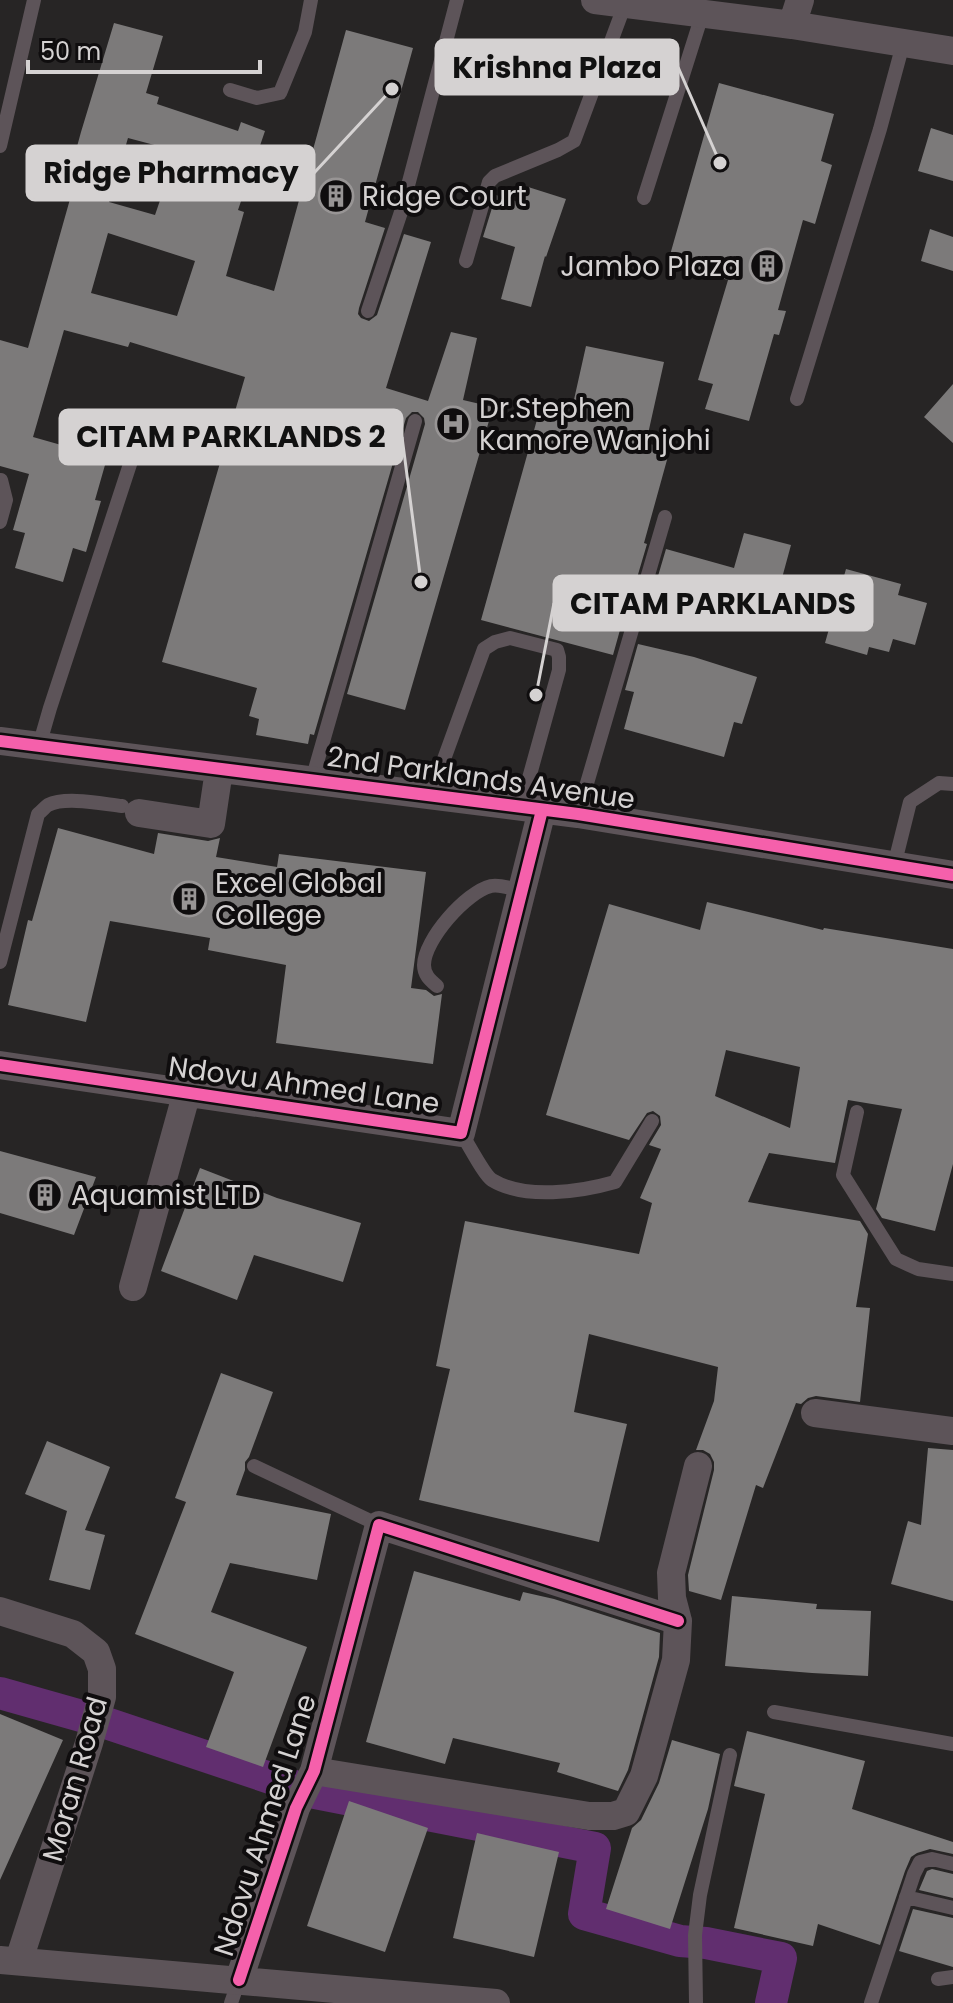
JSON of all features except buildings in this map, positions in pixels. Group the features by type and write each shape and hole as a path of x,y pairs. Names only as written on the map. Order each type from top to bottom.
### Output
{"street":[{"path":"595,0 702,15 796,12 903,44 953,51"},
{"name":"2nd Parklands Avenue","path":"0,741 578,814 953,875"},
{"path":"131,810 211,824 219,770"},
{"name":"Ndovu Ahmed Lane","path":"0,1065 461,1133 521,891 531,809"},
{"path":"133,1287 187,1092"},
{"path":"815,1413 953,1431"},
{"path":"314,1771 589,1816 613,1816 626,1812 644,1776 676,1660 678,1621 672,1598 671,1573 698,1466"},
{"path":"379,1525 678,1621"},
{"name":"Ndovu Ahmed Lane","path":"235,1991 296,1808 314,1771 379,1525"},
{"name":"Moran Road","path":"0,1611 73,1634 96,1652 102,1669 102,1697 93,1732 10,1960"},
{"path":"10,1960 235,1991 496,2003"}],"lane":[{"path":"0,146 34,0"},
{"path":"230,90 257,98 280,93 305,32 311,0"},
{"path":"368,311 401,212 457,0"},
{"path":"466,261 489,182 495,176 574,141 639,4"},
{"path":"644,198 702,15"},
{"path":"797,399 903,44"},
{"path":"312,780 415,421"},
{"path":"39,746 135,449"},
{"path":"0,522 6,500 1,480"},
{"path":"578,814 665,517"},
{"path":"431,795 484,649 510,638 557,650 559,657 531,809"},
{"path":"894,866 910,802 939,783 953,784"},
{"path":"0,962 38,814 48,805 62,802 92,802 131,810"},
{"path":"437,986 427,977 424,966 428,946 458,908 486,887 498,885 521,891"},
{"path":"857,1112 843,1175 896,1259 918,1269 953,1274"},
{"path":"461,1133 489,1179 524,1192 587,1190 615,1182 652,1121"},
{"path":"254,1466 379,1525"},
{"path":"774,1712 953,1744"},
{"path":"696,2003 695,1935 700,1895 730,1755"},
{"path":"871,2003 920,1862 932,1859 953,1864"},
{"path":"906,1897 953,1908"},
{"path":"938,1979 953,1977"}],"waterway":[{"path":"0,1693 106,1723 315,1793 595,1848 584,1914 680,1941 781,1958 771,2003"}],"cycle path":[{"path":"0,741 578,814 953,875"},
{"path":"0,1065 461,1133 542,810"},
{"path":"239,1980 296,1808 314,1771 379,1525 678,1621"}],"place":[{"name":"Ridge Pharmacy","path":"392,89"},
{"name":"Krishna Plaza","path":"720,163"},
{"name":"Ridge Court","path":"336,196"},
{"name":"Jambo Plaza","path":"767,266"},
{"name":"Dr.Stephen Kamore Wanjohi","path":"453,424"},
{"name":"CITAM PARKLANDS 2","path":"421,582"},
{"name":"CITAM PARKLANDS","path":"536,695"},
{"name":"Excel Global College","path":"189,899"},
{"name":"Aquamist LTD","path":"45,1195"}]}
